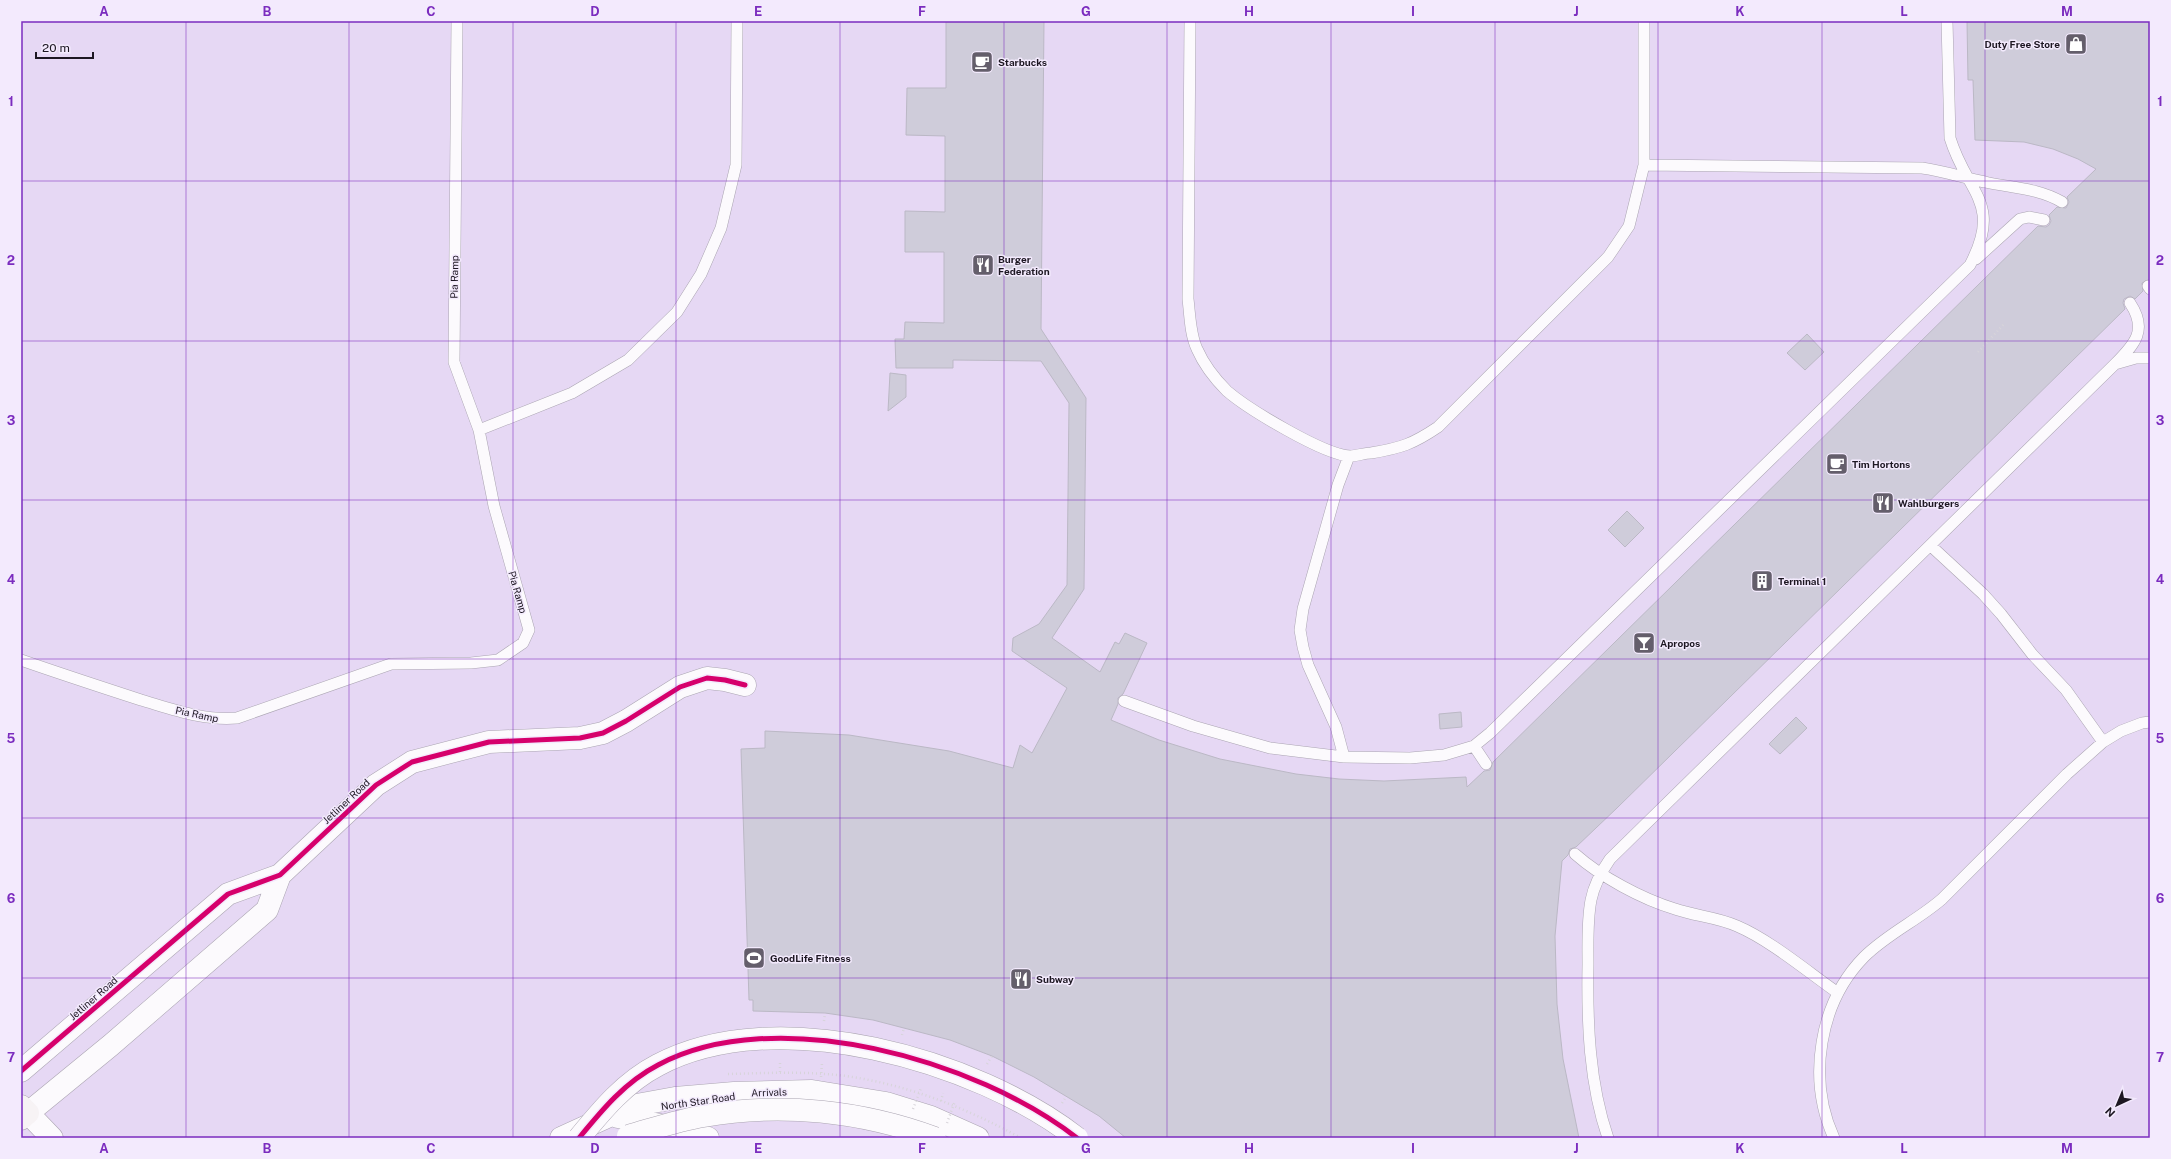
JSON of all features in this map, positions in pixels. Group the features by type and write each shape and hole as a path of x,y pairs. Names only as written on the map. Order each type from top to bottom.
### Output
{"street":[{"name":"Jetliner Road","path":"21,1071 228,894 280,875 376,785 412,762 489,742 580,738 603,733 626,722 680,687 707,678 725,680 745,685"},
{"name":"Jetliner Road","path":"23,1113 77,1074 267,910 280,875"},
{"path":"579,1138 622,1089 641,1074 659,1064 697,1049 720,1043 757,1038 795,1038 842,1043 902,1056 950,1071 1008,1096 1077,1138"},
{"name":"Arrivals","path":"561,1138 631,1106 675,1098 734,1093 812,1091 886,1103 931,1117 978,1138"},
{"name":"North Star Road","path":"565,1138 585,1127 618,1117 692,1100 758,1094 815,1094 866,1102 904,1111 936,1122 973,1138"},
{"path":"624,1138 704,1116 761,1109 842,1113 939,1134"},
{"path":"23,1113 52,1138"},
{"path":"618,1117 682,1129 708,1138"}],"lane":[{"name":"Pia Ramp","path":"21,660 151,703 201,716 219,719 237,718 390,664 471,663 498,660 523,643 529,630 494,506 479,430 454,362 457,21"},
{"path":"479,430 572,393 628,360 677,312 701,274 722,228 736,165 737,21"},
{"path":"1190,21 1188,299 1191,330 1197,349 1210,372 1228,391 1254,411 1322,447 1349,456 1400,448 1419,439 1438,427 1576,291 1608,257 1629,226 1644,165 1644,21"},
{"path":"1946,21 1950,138 1954,151 1984,211 1984,230 1980,247 1970,265"},
{"path":"1644,165 1922,168 1968,178 2028,188 2050,195 2062,202"},
{"path":"1124,701 1193,726 1270,748 1344,757 1410,758 1444,756 1474,746 1502,722 1970,265 2020,219 2029,216 2044,220"},
{"path":"1608,1138 1601,1118 1591,1056 1588,991 1589,921 1591,900 1599,874 1610,860 2130,349 2137,338 2139,325 2136,313 2130,303"},
{"path":"2115,364 2136,358 2150,358"},
{"path":"1344,757 1336,727 1308,665 1300,630 1303,609 1334,500 1349,456"},
{"path":"1931,546 1983,594 2032,654 2066,690 2103,742"},
{"path":"1834,1138 1825,1115 1821,1088 1819,1062 1823,1037 1838,993 1864,957 1881,942 1926,913 1942,899 2068,774 2103,742 2121,731 2142,723 2150,722"},
{"path":"1474,746 1486,764"},
{"path":"1575,854 1599,874 1676,910 1719,920 1750,932 1838,993"}],"path":[{"path":"1978,352 2004,324"},
{"path":"901,1037 904,1028"},
{"path":"986,1067 992,1056"},
{"path":"780,1063 780,1073"},
{"path":"821,1077 822,1064"},
{"path":"728,1074 780,1073 847,1076 938,1099 981,1116 1021,1138"},
{"path":"939,1134 955,1101"}],"shaded area":[{"path":"21,21 2150,21 2150,1138 21,1138"}],"building":[{"name":"Terminal 1","path":"946,21 1044,21 1041,329 1086,398 1084,589 1052,638 1100,672 1115,642 1119,644 1125,633 1147,643 1123,694 1118,698 1118,704 1111,720 1159,740 1220,759 1296,774 1339,779 1384,781 1466,777 1467,787 1484,771 1490,770 1493,762 2038,226 2046,227 2049,225 2051,221 2049,215 2057,207 2066,208 2069,202 2067,197 2096,169 2078,159 2053,149 2024,142 1975,140 1973,80 1968,80 1967,21 2150,21 2150,279 2142,283 2143,291 2135,299 2130,296 2124,299 2123,303 2125,309 1617,808 1576,847 1570,849 1568,855 1562,861 1555,936 1557,1004 1563,1059 1579,1138 1126,1138 1099,1116 1034,1077 992,1056 950,1040 873,1020 825,1013 753,1011 753,1000 749,1000 741,749 765,748 765,731 849,735 949,751 1013,768 1020,745 1032,753 1067,688 1012,651 1013,638 1039,624 1067,585 1069,403 1041,361 953,360 953,368 896,368 895,339 904,339 905,322 944,323 944,252 905,252 905,211 945,212 945,136 906,135 907,88 946,88"},
{"path":"1807,334 1824,352 1805,370 1787,353"},
{"path":"890,373 906,375 906,397 888,411"},
{"path":"1627,511 1644,528 1625,547 1608,530"},
{"path":"1461,712 1462,727 1440,729 1439,714"},
{"path":"1796,717 1807,728 1780,754 1769,744"}],"cycle path":[{"path":"21,1071 228,894 280,875 376,785 412,762 489,742 580,738 603,733 626,721 680,687 707,678 725,680 745,685"},
{"path":"579,1138 615,1097 635,1080 658,1065 706,1047 759,1039 816,1040 874,1049 932,1064 986,1085 1035,1110 1077,1138"}],"place":[{"name":"Duty Free Store","path":"2076,44"},
{"name":"Starbucks","path":"982,62"},
{"name":"Burger Federation","path":"983,265"},
{"name":"Tim Hortons","path":"1837,464"},
{"name":"Wahlburgers","path":"1883,503"},
{"name":"Terminal 1","path":"1762,581"},
{"name":"Apropos","path":"1644,643"},
{"name":"GoodLife Fitness","path":"754,958"},
{"name":"Subway","path":"1021,979"}]}
